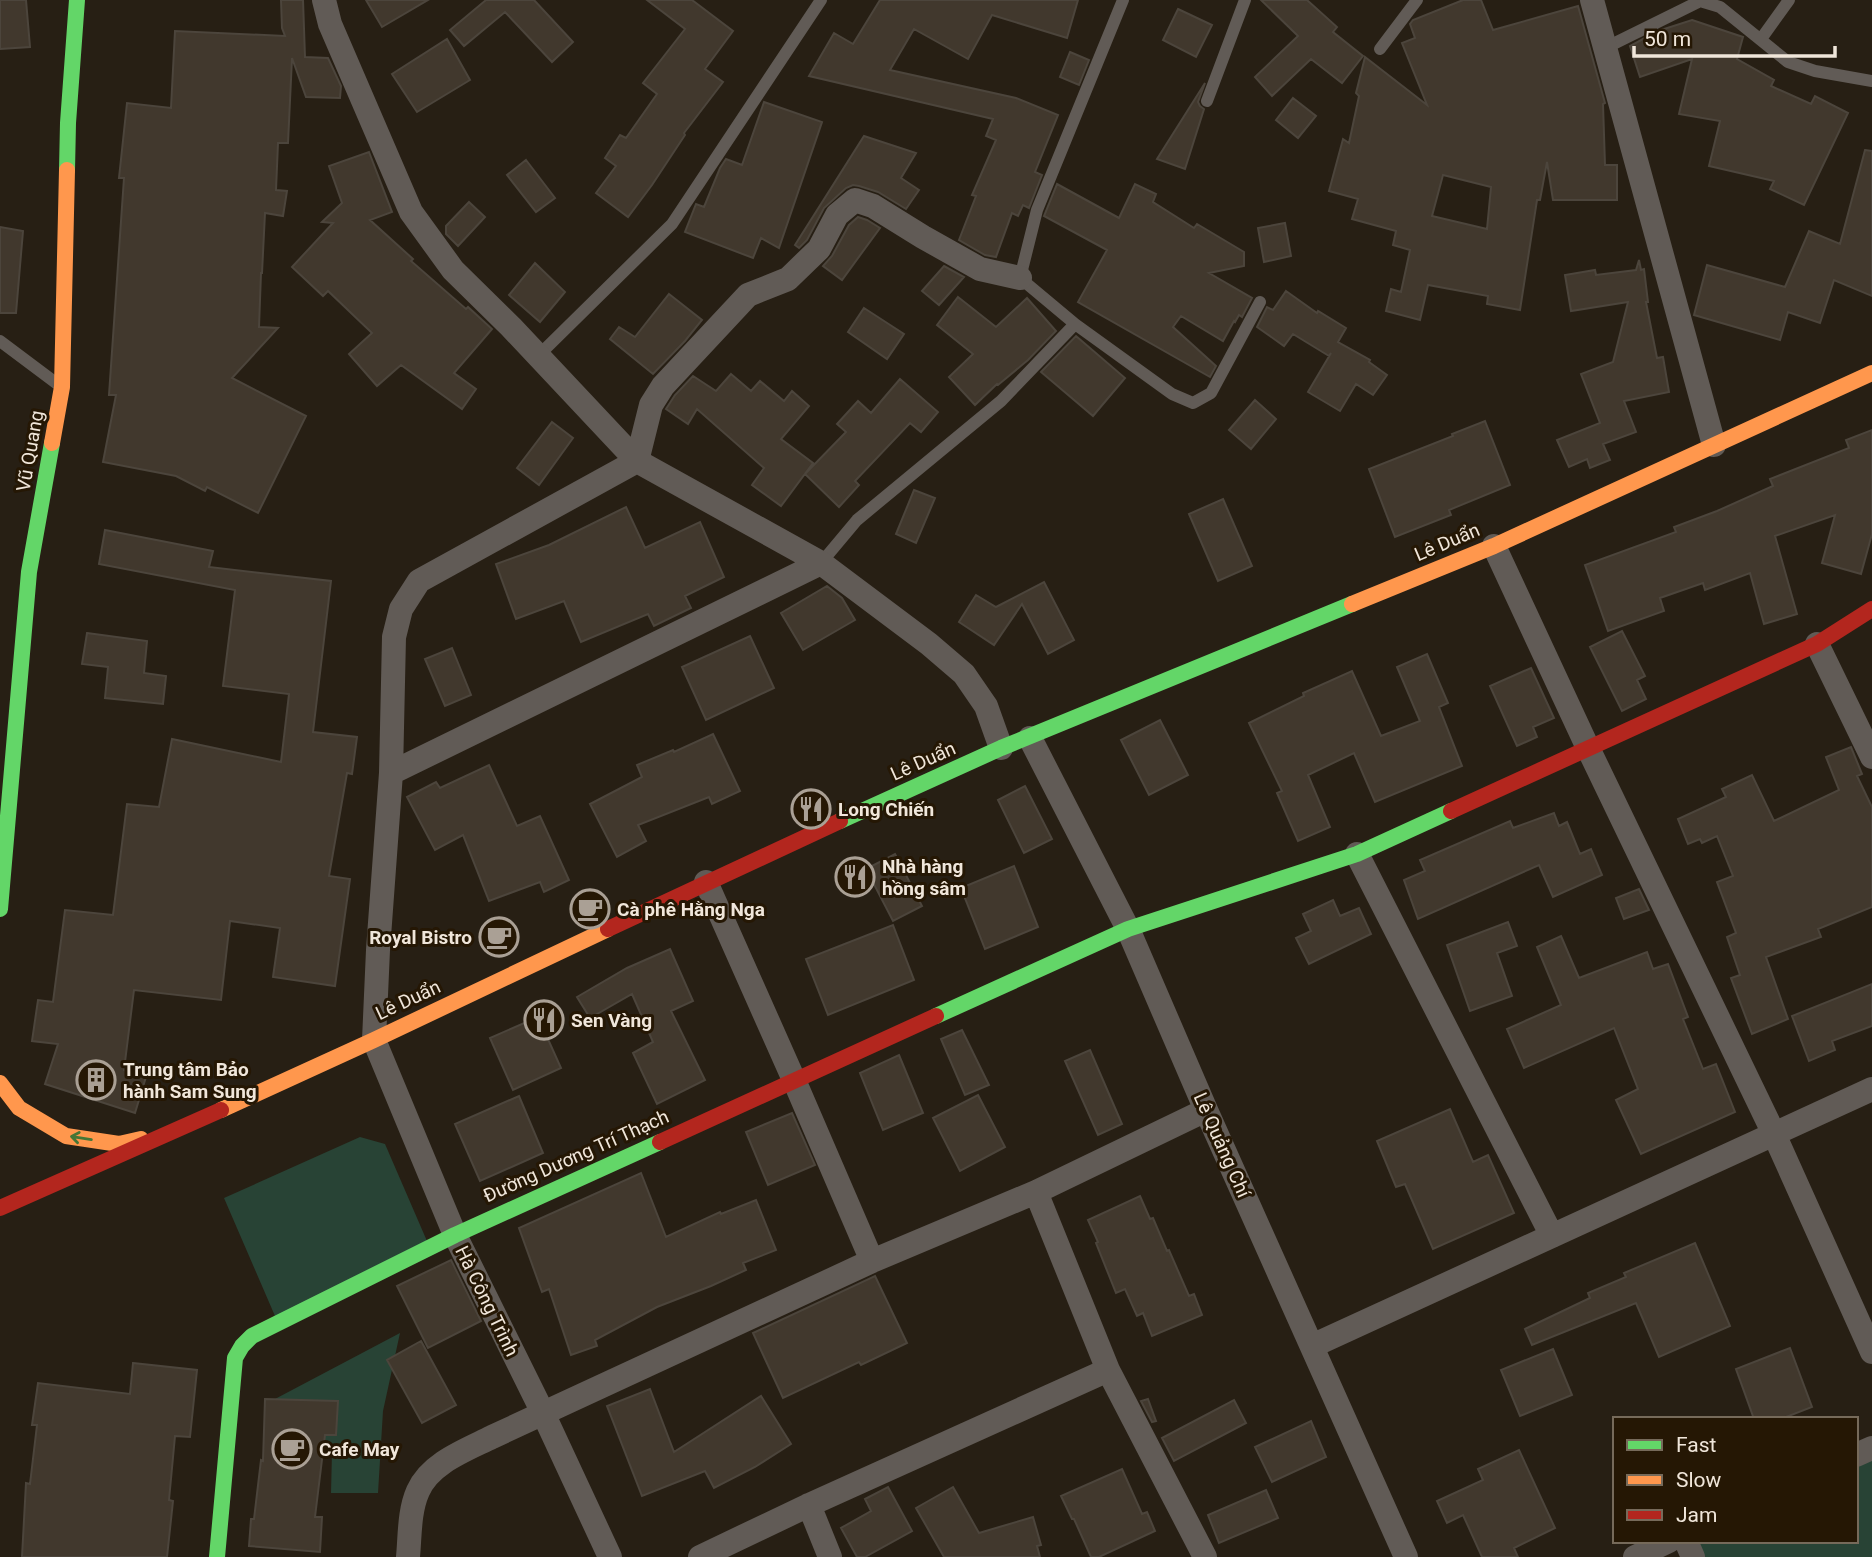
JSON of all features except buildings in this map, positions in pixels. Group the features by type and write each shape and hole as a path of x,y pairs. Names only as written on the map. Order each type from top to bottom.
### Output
{"main road":[{"name":"Vũ Quang","path":"0,909 29,572 62,387 68,122 77,0"},
{"name":"Lê Duẩn","path":"0,1208 374,1040 706,882 1001,748 1494,546 1872,373"},
{"name":"Đường Dương Trí Thạch","path":"217,1557 235,1358 252,1336 455,1235 1128,929 1357,854 1817,644 1872,609"},
{"path":"0,1083 19,1108 66,1136 119,1144 172,1132"}],"street":[{"path":"324,0 330,24 411,212 453,270 539,355 637,461 821,563 929,644 964,674 986,706 1001,748"},
{"path":"1592,0 1714,445"},
{"path":"374,1040 391,774 394,637 401,609 419,581 637,461 651,404 663,386 748,295 788,279 818,249 837,215 855,200 873,206 980,269 1020,278"},
{"path":"1494,546 1774,1134 1872,1353"},
{"path":"391,774 821,563"},
{"path":"1817,644 1872,757"},
{"name":"Lê Quảng Chí","path":"1030,738 1128,929 1406,1557"},
{"path":"1357,854 1552,1236"},
{"path":"706,882 872,1261"},
{"name":"Hà Công Trình","path":"374,1040 455,1235 610,1557"},
{"path":"1312,1346 1872,1089"},
{"path":"408,1557 412,1513 417,1493 425,1478 444,1462 543,1413 872,1261 1036,1192 1206,1110"},
{"path":"1036,1192 1108,1370 1205,1557"},
{"path":"700,1557 1108,1370"},
{"path":"809,1505 830,1557"},
{"path":"1635,1557 1665,1543"}],"lane":[{"path":"539,355 672,224 821,0"},
{"path":"1123,0 1037,210 1020,278 1075,324 1172,394 1193,403 1210,393 1260,302"},
{"path":"1207,102 1245,0"},
{"path":"1380,48 1417,0"},
{"path":"1761,40 1789,0"},
{"path":"1605,48 1700,1 1720,7 1788,62 1815,71 1872,82"},
{"path":"821,563 857,520 1001,401 1075,324"},
{"path":"0,341 62,387"}],"green space":[{"path":"360,1137 385,1144 430,1248 275,1316 224,1198"},
{"path":"400,1333 383,1411 378,1493 331,1493 332,1452 267,1423 275,1399"},
{"path":"1872,1458 1872,1557 1693,1557 1694,1543 1858,1543 1858,1465"}],"traffic: fast":[{"path":"67,170 77,0"},
{"path":"0,909 29,572 52,443"},
{"path":"840,821 1001,748 1352,604"},
{"path":"936,1016 1128,929 1357,854 1451,811"},
{"path":"217,1557 235,1358 252,1336 455,1235 660,1142"}],"traffic: slow":[{"path":"52,443 62,387 67,170"},
{"path":"1352,604 1494,546 1872,373"},
{"path":"221,1110 608,929"},
{"path":"0,1083 19,1108 66,1136 119,1144 141,1139"}],"traffic: jam":[{"path":"1451,811 1817,644 1872,609"},
{"path":"608,929 840,821"},
{"path":"660,1142 936,1016"},
{"path":"0,1208 221,1110"}],"place":[{"name":"Long Chiến","path":"811,809"},
{"name":"Nhà hàng hồng sâm","path":"855,877"},
{"name":"Cà phê Hằng Nga","path":"590,909"},
{"name":"Royal Bistro","path":"499,937"},
{"name":"Sen Vàng","path":"544,1020"},
{"name":"Trung tâm Bảo hành Sam Sung","path":"96,1080"},
{"name":"Cafe May","path":"292,1449"}]}
